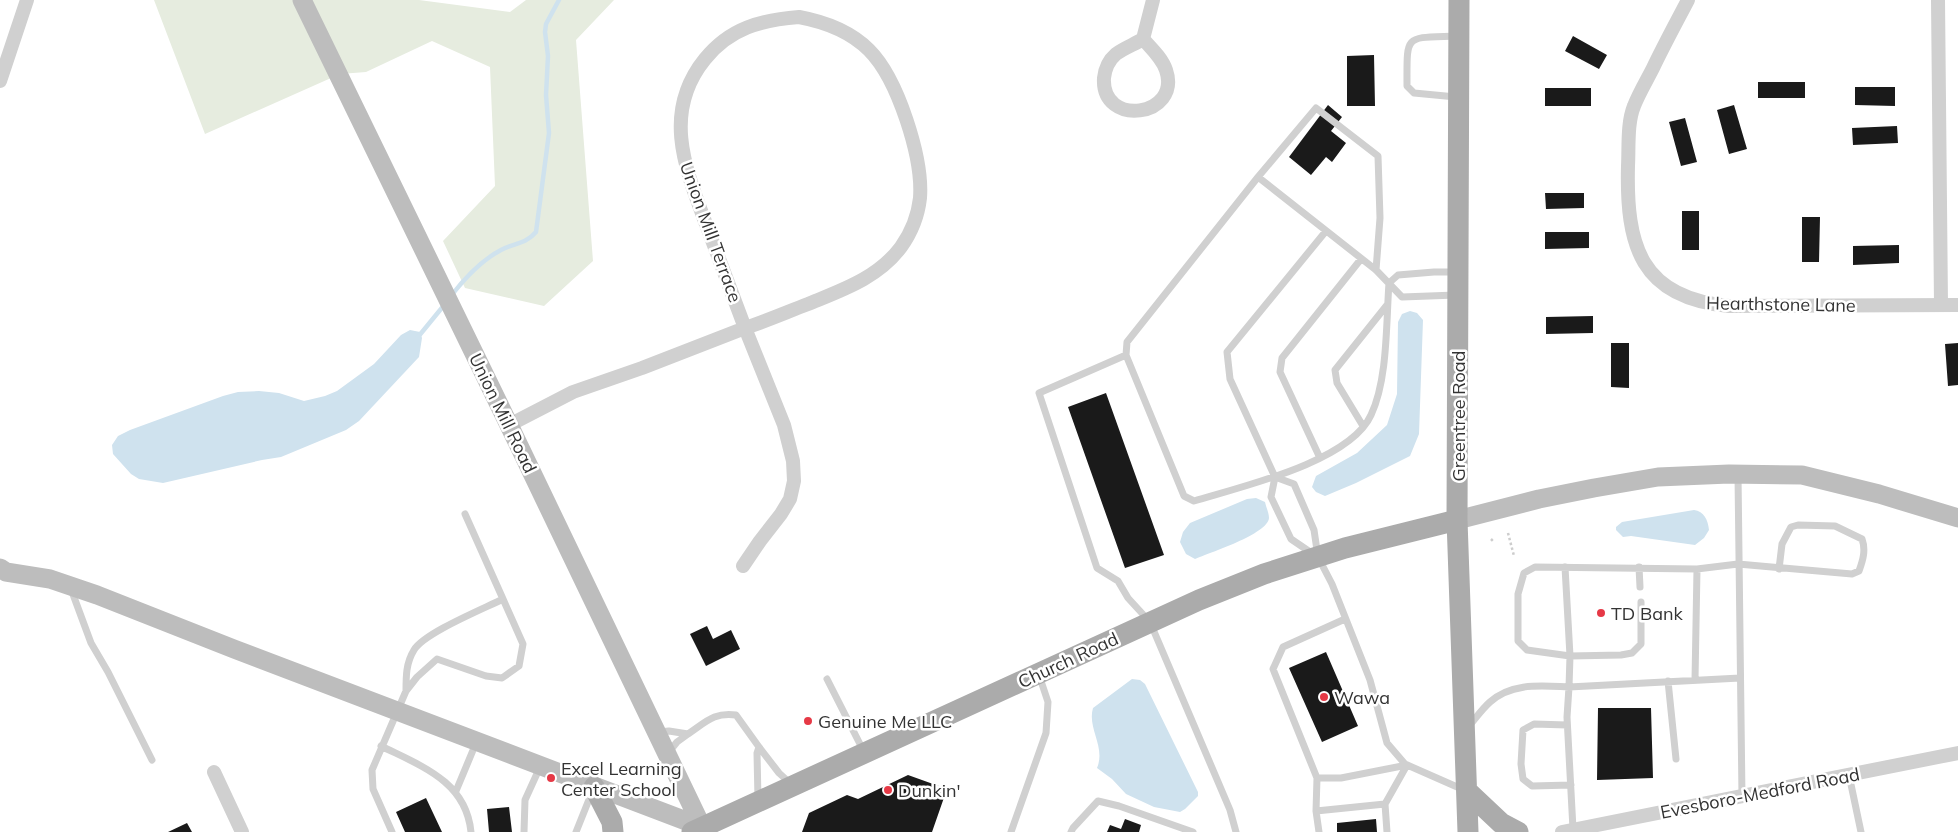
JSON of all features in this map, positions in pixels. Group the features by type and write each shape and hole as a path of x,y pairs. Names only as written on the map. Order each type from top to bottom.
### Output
{"main road":[{"name":"Greentree Road","path":"1460,0 1457,520 1468,832"},
{"name":"Church Road","path":"703,830 757,802 1150,622 1255,578 1345,548 1457,520"},
{"path":"594,787 612,822 613,832"},
{"path":"1467,791 1501,823 1518,832"}],"street":[{"path":"0,81 27,0"},
{"name":"Union Mill Road","path":"302,0 509,424 703,830"},
{"path":"1143,39 1162,62 1168,82 1166,91 1153,107 1133,112 1122,109 1110,99 1104,84 1104,73 1116,54 1143,39 1153,0"},
{"name":"Hearthstone Lane","path":"1688,0 1633,107 1628,173 1630,216 1635,245 1649,272 1680,296 1711,305 1958,305"},
{"path":"1938,0 1941,305"},
{"name":"Union Mill Terrace","path":"509,424 573,392 642,368 844,290 874,272 900,248 910,233 920,198 917,161 906,122 892,84 882,66 870,51 855,38 818,20 799,17 762,22 727,38 712,50 700,65 690,81 683,98 680,134 687,172 745,328"},
{"path":"743,566 790,499 794,480 793,461 784,424 745,328"},
{"path":"1457,520 1539,499 1658,477 1738,474 1802,476 1878,494 1958,518"},
{"path":"0,568 6,572 50,579 70,586 703,830"},
{"name":"Evesboro-Medford Road","path":"1568,831 1958,753"},
{"path":"214,772 242,832"}],"lane":[{"path":"1459,36 1417,38 1412,41 1407,50 1407,86 1414,93 1459,97"},
{"path":"1376,270 1380,218 1378,156 1316,108 1258,177 1127,342 1126,355 1184,496 1194,501 1275,477 1306,466 1353,439 1371,416 1382,379 1389,283 1398,275 1458,272"},
{"path":"1258,177 1376,270 1402,297 1458,295"},
{"path":"1318,557 1291,540 1271,497 1275,477 1230,379 1227,352 1326,231"},
{"path":"1320,458 1280,372 1282,358 1361,259"},
{"path":"1363,426 1337,383 1335,370 1388,304"},
{"path":"1126,355 1039,393 1097,568 1118,581 1128,598 1150,622 1230,810 1236,832"},
{"path":"1738,474 1742,797"},
{"path":"1275,477 1294,484 1314,530 1318,557 1332,584 1344,619 1370,680 1387,743 1407,765 1467,791"},
{"path":"392,832 373,789 372,770 406,691 417,677 437,659 486,676 502,678 519,666 523,644 465,514"},
{"path":"1640,602 1641,644 1632,652 1621,655 1570,656 1527,650 1518,641 1518,594 1524,573 1534,567 1697,569 1738,564 1779,569 1852,574 1860,570 1864,556 1862,539 1836,526 1798,525 1791,527 1782,544 1779,569"},
{"path":"1565,567 1570,656 1567,725 1571,785 1568,831"},
{"path":"1639,568 1640,586"},
{"path":"1695,680 1697,569"},
{"path":"70,586 91,643 108,672 152,760"},
{"path":"406,691 406,668 414,648 435,633 503,599"},
{"path":"1319,832 1316,812 1317,778 1273,669 1284,647 1344,619"},
{"path":"1011,832 1048,725 1046,695 1039,673"},
{"path":"1465,731 1490,702 1515,688 1740,678"},
{"path":"828,679 864,753"},
{"path":"1668,681 1676,759"},
{"path":"667,754 676,742 716,716 724,713 736,715 758,747 779,773 793,786"},
{"path":"1567,725 1534,724 1523,730 1521,764 1524,780 1532,786 1571,785"},
{"path":"657,732 669,731 688,734"},
{"path":"456,791 476,742"},
{"path":"381,746 441,778 456,791 465,806 471,832"},
{"path":"757,802 759,786 758,747"},
{"path":"1317,778 1341,778 1407,765"},
{"path":"1388,832 1385,804 1407,765"},
{"path":"524,832 525,800 540,767"},
{"path":"1849,775 1862,832"},
{"path":"576,832 594,787"},
{"path":"1072,832 1073,828 1098,801 1119,806 1193,832"},
{"path":"1316,812 1385,804"}],"path":[{"path":"1508,533 1514,556"}],"shaded area":[{"path":"154,0 419,0 510,12 526,0 614,0 576,40 593,261 544,306 465,288 443,241 495,186 490,67 432,41 366,72 340,74 205,134"}],"water":[{"path":"1410,311 1417,313 1423,320 1419,434 1410,456 1325,496 1316,492 1312,487 1316,476 1357,453 1387,425 1397,394 1398,322 1402,314"},
{"path":"410,330 420,332 422,338 419,357 359,421 346,430 281,457 163,483 139,479 131,474 113,454 112,445 118,436 223,396 238,392 259,391 279,393 304,401 337,391 374,364 401,335"},
{"path":"1256,498 1265,502 1269,516 1266,524 1259,530 1237,542 1195,559 1186,554 1180,542 1183,532 1190,523 1247,499"},
{"path":"1694,510 1700,512 1705,517 1709,530 1704,538 1695,545 1631,536 1623,537 1616,530 1616,527 1622,522"},
{"path":"1132,679 1140,680 1145,684 1198,792 1198,796 1180,812 1154,807 1126,794 1112,779 1097,768 1099,753 1092,723 1093,708"}],"building":[{"path":"1573,36 1607,55 1599,69 1565,51"},
{"path":"1374,55 1375,106 1347,106 1347,56"},
{"path":"1758,82 1805,82 1805,98 1758,98"},
{"path":"1855,87 1895,87 1895,106 1855,105"},
{"path":"1545,88 1591,88 1591,106 1545,106"},
{"path":"1328,105 1342,117 1331,131 1346,143 1332,162 1326,157 1311,175 1289,157"},
{"path":"1734,105 1747,149 1729,154 1717,110"},
{"path":"1685,118 1697,162 1681,166 1669,122"},
{"path":"1897,126 1898,143 1853,145 1852,128"},
{"path":"1545,193 1584,193 1584,208 1546,209"},
{"path":"1682,211 1699,211 1699,250 1682,250"},
{"path":"1802,217 1820,217 1819,262 1802,262"},
{"path":"1545,232 1589,232 1589,248 1545,249"},
{"path":"1899,245 1899,263 1853,265 1853,246"},
{"path":"1593,316 1593,333 1546,334 1546,317"},
{"path":"1611,343 1629,343 1629,388 1611,387"},
{"path":"1958,343 1958,385 1948,386 1945,344"},
{"path":"1106,393 1164,555 1125,568 1068,407"},
{"path":"707,626 713,639 731,630 740,649 706,666 690,634"},
{"name":"Wawa","path":"1326,652 1358,726 1322,742 1289,668"},
{"path":"1598,708 1651,708 1653,778 1597,780"},
{"path":"908,775 947,789 932,832 802,832 809,813 847,795 858,799"},
{"path":"426,798 442,832 405,832 396,812"},
{"path":"509,807 512,832 489,832 487,809"},
{"path":"1125,819 1141,825 1139,832 1107,832 1110,825 1121,829"},
{"path":"1376,819 1377,832 1337,832 1337,823"},
{"path":"187,823 192,832 168,832"}],"waterway":[{"path":"451,296 480,264 501,250 528,239 536,232 549,133 546,95 548,56 545,32 546,24 559,0"},
{"path":"418,337 445,304"}],"place":[{"name":"TD Bank","path":"1601,613"},
{"name":"Wawa","path":"1324,697"},
{"name":"Genuine Me LLC","path":"808,721"},
{"name":"Excel Learning Center School","path":"551,778"},
{"name":"Dunkin'","path":"888,790"}]}
